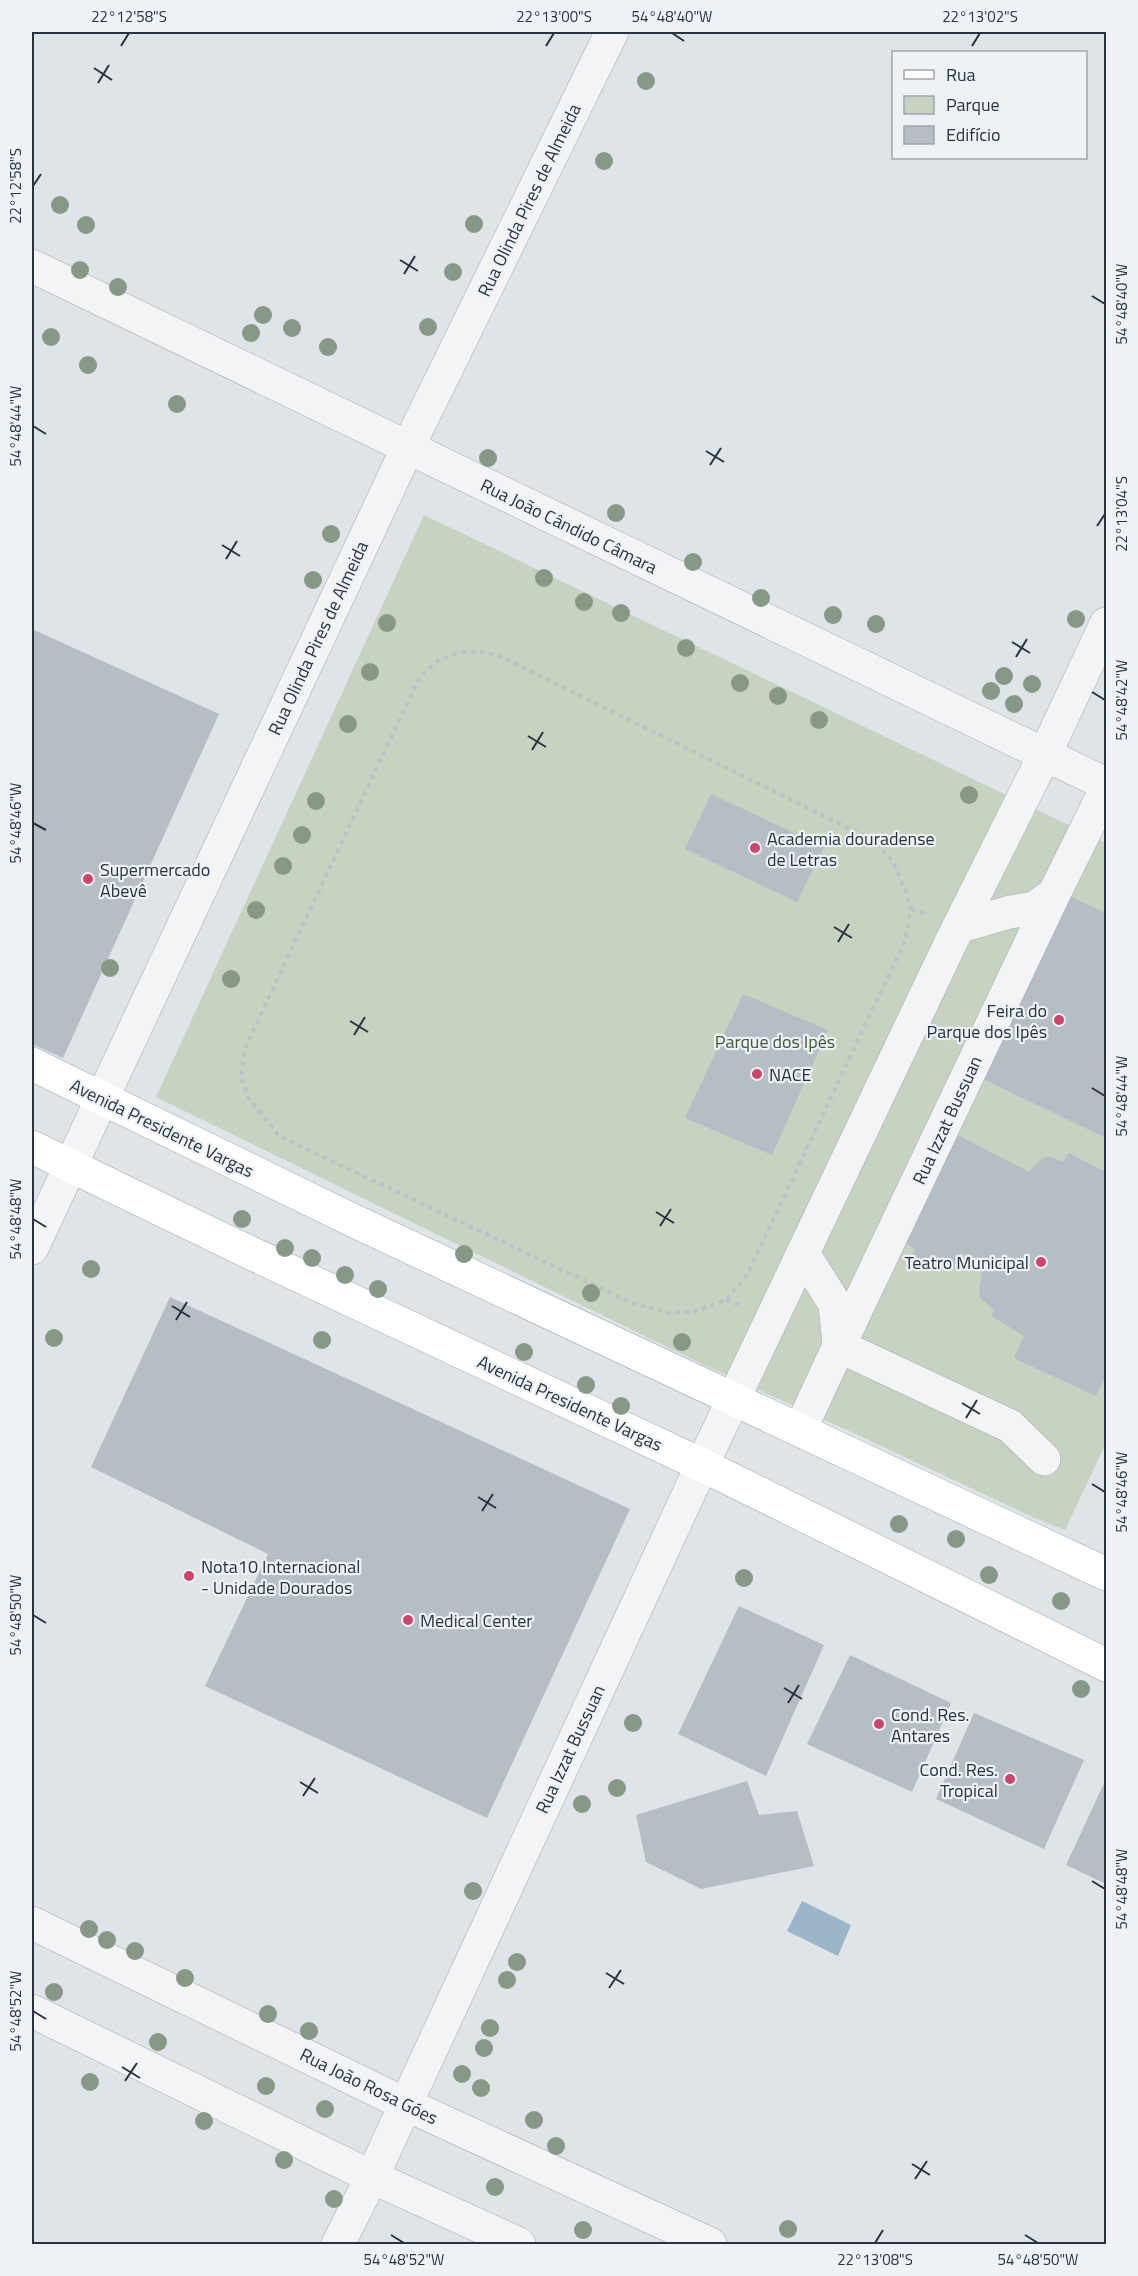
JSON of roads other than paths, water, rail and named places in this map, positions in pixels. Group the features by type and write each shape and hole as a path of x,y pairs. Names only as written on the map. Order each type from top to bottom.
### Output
{"main road":[{"name":"Avenida Presidente Vargas","path":"32,1064 348,1218 1107,1574"},
{"name":"Avenida Presidente Vargas","path":"32,1147 702,1465 1107,1665"}],"street":[{"name":"Rua Olinda Pires de Almeida","path":"32,1248 407,449 612,32"},
{"name":"Rua João Cândido Câmara","path":"32,266 407,449 1107,784"},
{"name":"Rua Izzat Bussuan","path":"338,2244 372,2177 702,1465 804,1255 952,940 961,926 1107,624"},
{"name":"Rua Izzat Bussuan","path":"800,1430 1054,894 1107,789"},
{"path":"961,926 1010,912 1034,908 1054,894"},
{"path":"804,1255 835,1304 839,1346 1010,1426 1044,1459"},
{"name":"Rua João Rosa Góes","path":"32,1923 405,2104 710,2244"},
{"path":"32,2011 372,2177 519,2244"}],"water":[{"path":"802,1901 851,1925 838,1956 787,1931"}],"place":[{"name":"Academia douradense de Letras","path":"755,848"},
{"name":"Supermercado Abevê","path":"88,879"},
{"name":"Feira do Parque dos Ipês","path":"1059,1020"},
{"name":"NACE","path":"757,1074"},
{"name":"Teatro Municipal","path":"1041,1262"},
{"name":"Nota10 Internacional - Unidade Dourados","path":"189,1576"},
{"name":"Medical Center","path":"408,1620"},
{"name":"Cond. Res. Antares","path":"879,1724"},
{"name":"Cond. Res. Tropical","path":"1010,1779"}],"park label":[{"name":"Parque dos Ipês","path":"775,1041"}]}
